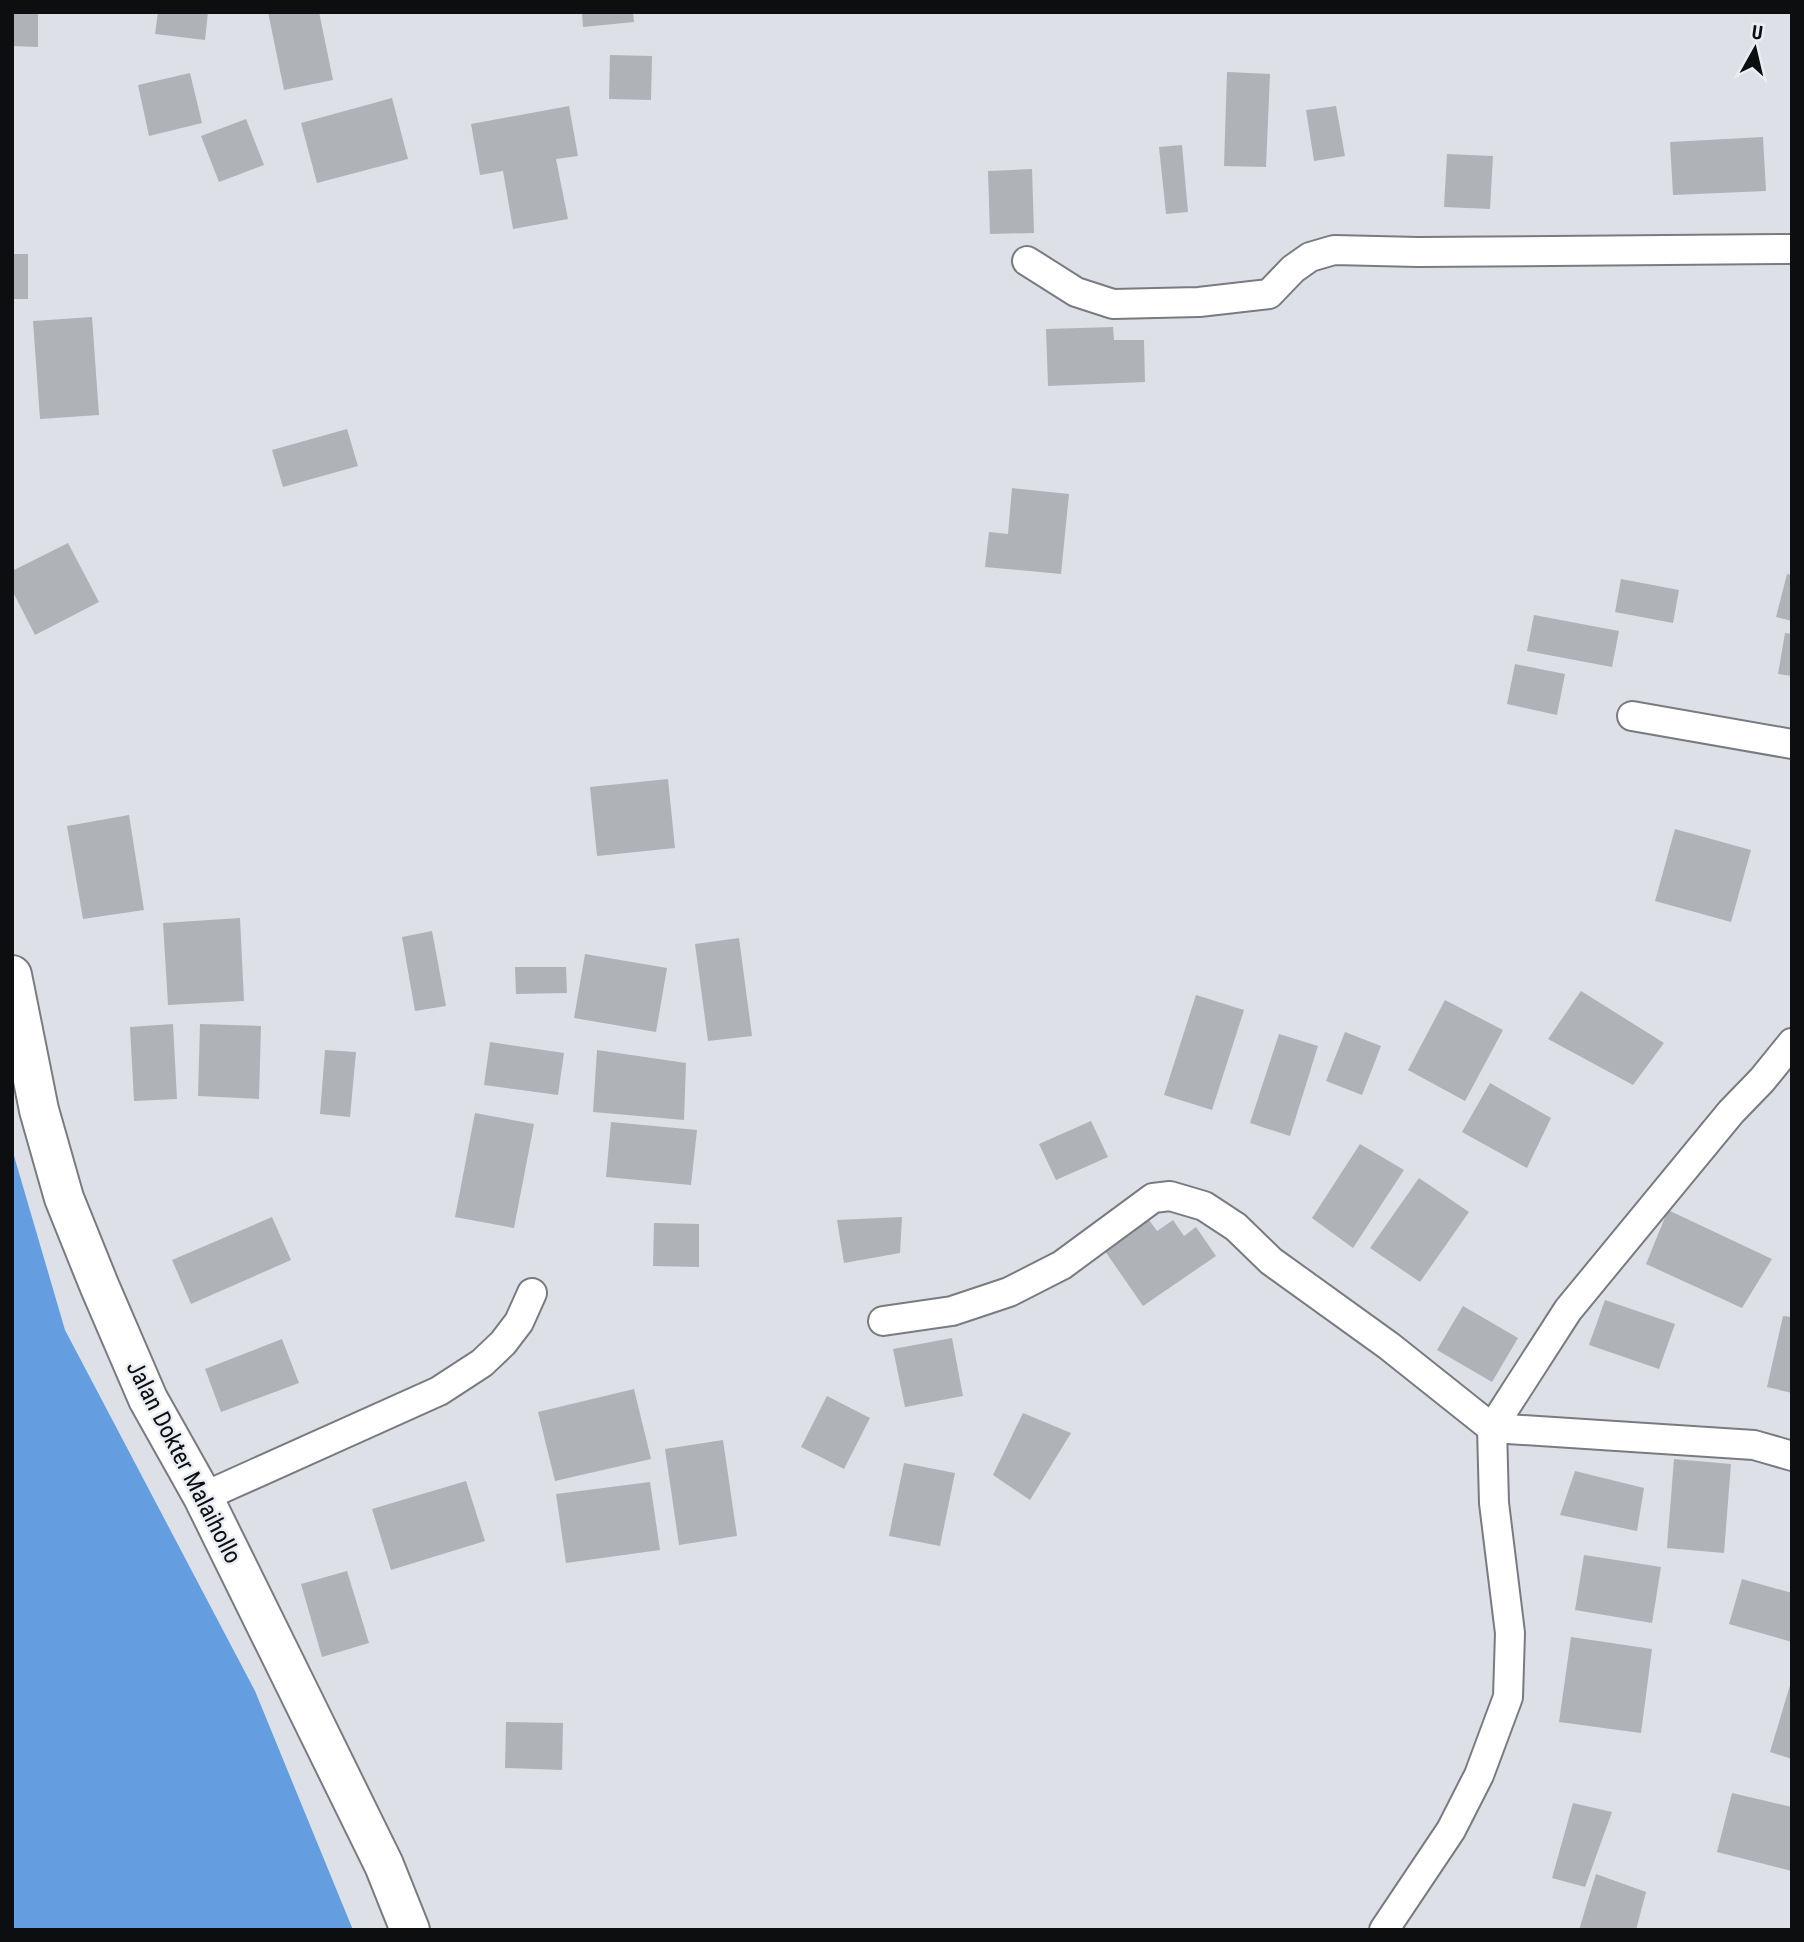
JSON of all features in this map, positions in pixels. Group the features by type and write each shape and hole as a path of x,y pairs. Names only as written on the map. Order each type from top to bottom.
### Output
{"main road":[{"name":"Jalan Dokter Malaihollo","path":"12,975 39,1110 64,1198 148,1399 203,1497 384,1865 410,1930"}],"street":[{"path":"1027,261 1076,292 1113,304 1199,302 1269,294 1293,269 1310,257 1334,250 1432,252 1792,249"},
{"path":"1632,716 1792,744"},
{"path":"1384,1930 1451,1830 1479,1775 1508,1698 1510,1633 1494,1503 1492,1428 1568,1310 1731,1112 1792,1043"},
{"path":"883,1321 952,1311 1009,1292 1062,1265 1153,1198 1170,1196 1204,1206 1236,1227 1271,1261 1390,1346 1492,1428 1754,1446 1792,1456"},
{"path":"203,1497 439,1391 482,1363 503,1343 519,1322 532,1293"}],"water":[{"path":"12,1149 65,1330 255,1691 353,1930 12,1930"}],"building":[{"path":"12,12 38,12 38,47 12,46"},
{"path":"158,12 208,12 205,40 155,34"},
{"path":"268,12 319,12 333,80 284,90"},
{"path":"582,12 633,12 634,22 583,27"},
{"path":"610,55 652,56 651,100 609,99"},
{"path":"1227,72 1270,74 1266,167 1224,166"},
{"path":"190,73 202,123 149,136 138,85"},
{"path":"392,98 408,159 317,183 301,123"},
{"path":"569,106 578,156 556,159 568,219 513,229 503,171 480,175 471,124"},
{"path":"1336,106 1345,156 1314,161 1306,110"},
{"path":"246,119 264,165 219,182 201,136"},
{"path":"1763,137 1766,191 1673,195 1670,142"},
{"path":"1182,145 1188,212 1166,214 1159,147"},
{"path":"1447,154 1493,156 1490,209 1444,207"},
{"path":"1032,169 1034,233 990,234 988,171"},
{"path":"12,254 28,254 28,299 12,299"},
{"path":"92,317 99,415 40,419 33,321"},
{"path":"1113,327 1114,340 1144,340 1145,382 1048,386 1046,329"},
{"path":"347,429 358,466 283,487 272,450"},
{"path":"1012,488 1069,494 1061,574 985,567 989,532 1008,534"},
{"path":"68,543 99,602 35,635 12,590 12,571"},
{"path":"1787,574 1792,575 1792,621 1776,617"},
{"path":"1621,579 1679,590 1673,623 1615,612"},
{"path":"1534,615 1619,631 1612,667 1527,651"},
{"path":"1785,633 1792,634 1792,676 1778,674"},
{"path":"1515,664 1565,674 1557,715 1507,704"},
{"path":"668,779 675,848 597,856 590,787"},
{"path":"129,815 144,910 83,919 67,826"},
{"path":"1675,829 1751,850 1731,922 1655,901"},
{"path":"240,918 244,1001 168,1005 163,923"},
{"path":"432,931 446,1006 415,1011 402,937"},
{"path":"739,938 752,1036 708,1041 695,944"},
{"path":"585,954 667,968 656,1032 574,1018"},
{"path":"515,967 566,967 567,993 516,994"},
{"path":"1581,991 1664,1043 1633,1085 1548,1039"},
{"path":"1196,995 1244,1010 1212,1110 1164,1095"},
{"path":"1445,1000 1503,1030 1465,1101 1408,1070"},
{"path":"173,1024 177,1099 134,1101 130,1027"},
{"path":"200,1024 261,1026 259,1099 198,1096"},
{"path":"1345,1032 1381,1046 1362,1095 1326,1081"},
{"path":"1279,1034 1318,1046 1290,1136 1250,1123"},
{"path":"490,1042 564,1053 558,1095 484,1085"},
{"path":"325,1050 356,1052 350,1117 320,1114"},
{"path":"597,1050 686,1063 684,1120 593,1112"},
{"path":"1490,1083 1551,1118 1527,1168 1462,1132"},
{"path":"475,1113 534,1124 514,1228 455,1217"},
{"path":"1091,1121 1108,1157 1056,1180 1039,1144"},
{"path":"611,1122 697,1130 691,1185 606,1177"},
{"path":"1360,1144 1404,1170 1353,1248 1312,1218"},
{"path":"1419,1178 1469,1212 1420,1282 1370,1248"},
{"path":"1668,1210 1772,1259 1742,1308 1646,1264"},
{"path":"272,1217 291,1260 191,1304 172,1260"},
{"path":"902,1217 900,1253 844,1263 837,1220"},
{"path":"1149,1220 1157,1231 1173,1220 1184,1236 1196,1227 1216,1256 1143,1306 1105,1251"},
{"path":"654,1223 699,1224 699,1267 653,1266"},
{"path":"1605,1300 1675,1324 1659,1369 1589,1345"},
{"path":"1463,1306 1518,1338 1492,1382 1437,1350"},
{"path":"1783,1316 1792,1317 1792,1393 1767,1387"},
{"path":"952,1338 963,1396 905,1407 893,1349"},
{"path":"282,1339 299,1383 221,1412 205,1369"},
{"path":"634,1389 651,1459 555,1481 538,1412"},
{"path":"827,1396 870,1418 844,1469 801,1447"},
{"path":"1023,1413 1071,1433 1030,1500 993,1475"},
{"path":"723,1440 737,1536 679,1545 665,1449"},
{"path":"1674,1459 1731,1464 1724,1553 1667,1548"},
{"path":"904,1463 955,1473 940,1546 889,1536"},
{"path":"1575,1471 1644,1488 1637,1531 1560,1515"},
{"path":"466,1481 485,1541 391,1570 372,1509"},
{"path":"650,1482 660,1550 566,1563 556,1494"},
{"path":"1584,1555 1661,1567 1652,1623 1575,1610"},
{"path":"347,1571 369,1643 322,1657 301,1584"},
{"path":"1742,1579 1792,1593 1792,1642 1729,1624"},
{"path":"1571,1637 1652,1649 1641,1733 1559,1722"},
{"path":"1792,1682 1792,1759 1770,1752"},
{"path":"506,1722 563,1723 562,1770 505,1768"},
{"path":"1732,1793 1792,1807 1792,1871 1717,1852"},
{"path":"1573,1803 1612,1812 1585,1887 1552,1878"},
{"path":"1596,1874 1646,1892 1636,1930 1579,1930"}]}
